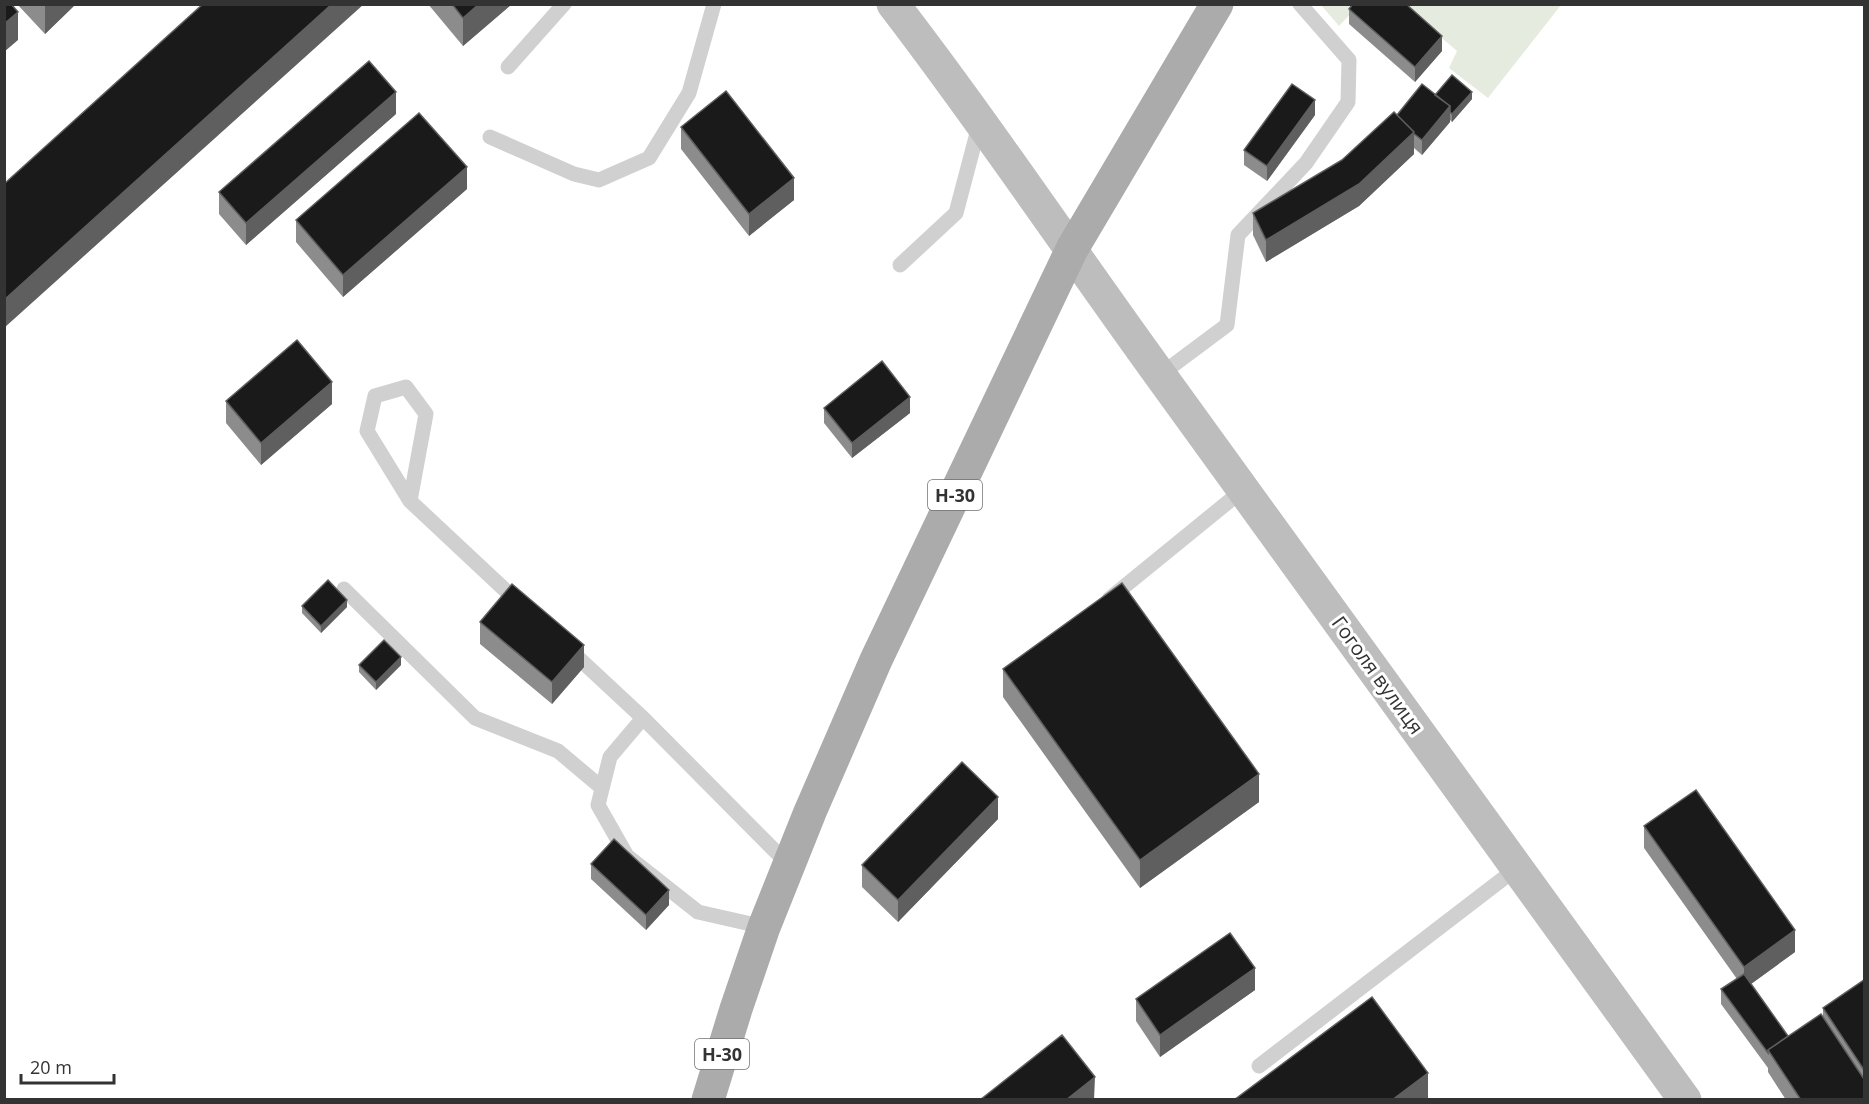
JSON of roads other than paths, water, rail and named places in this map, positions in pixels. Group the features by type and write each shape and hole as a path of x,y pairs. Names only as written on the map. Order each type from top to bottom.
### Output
{"main road":[{"name":"Гоголя вулиця","path":"893,4 1685,1100"},
{"name":"Н-30","path":"708,1100 764,927 876,660 1072,249 1217,4"}],"lane":[{"path":"508,67 564,4"},
{"path":"490,137 574,174 600,180 649,158 689,93 714,4"},
{"path":"1160,375 1227,325 1238,235 1306,163 1348,102 1349,60 1300,4"},
{"path":"900,265 956,213 980,122"},
{"path":"410,501 426,414 406,387 375,396 367,431 410,501 531,614"},
{"path":"1097,609 1244,489"},
{"path":"344,589 475,718 558,751 602,788"},
{"path":"557,638 643,718 789,866"},
{"path":"643,718 610,757 598,805 627,856 698,912 764,927"},
{"path":"1259,1066 1517,868"}]}
